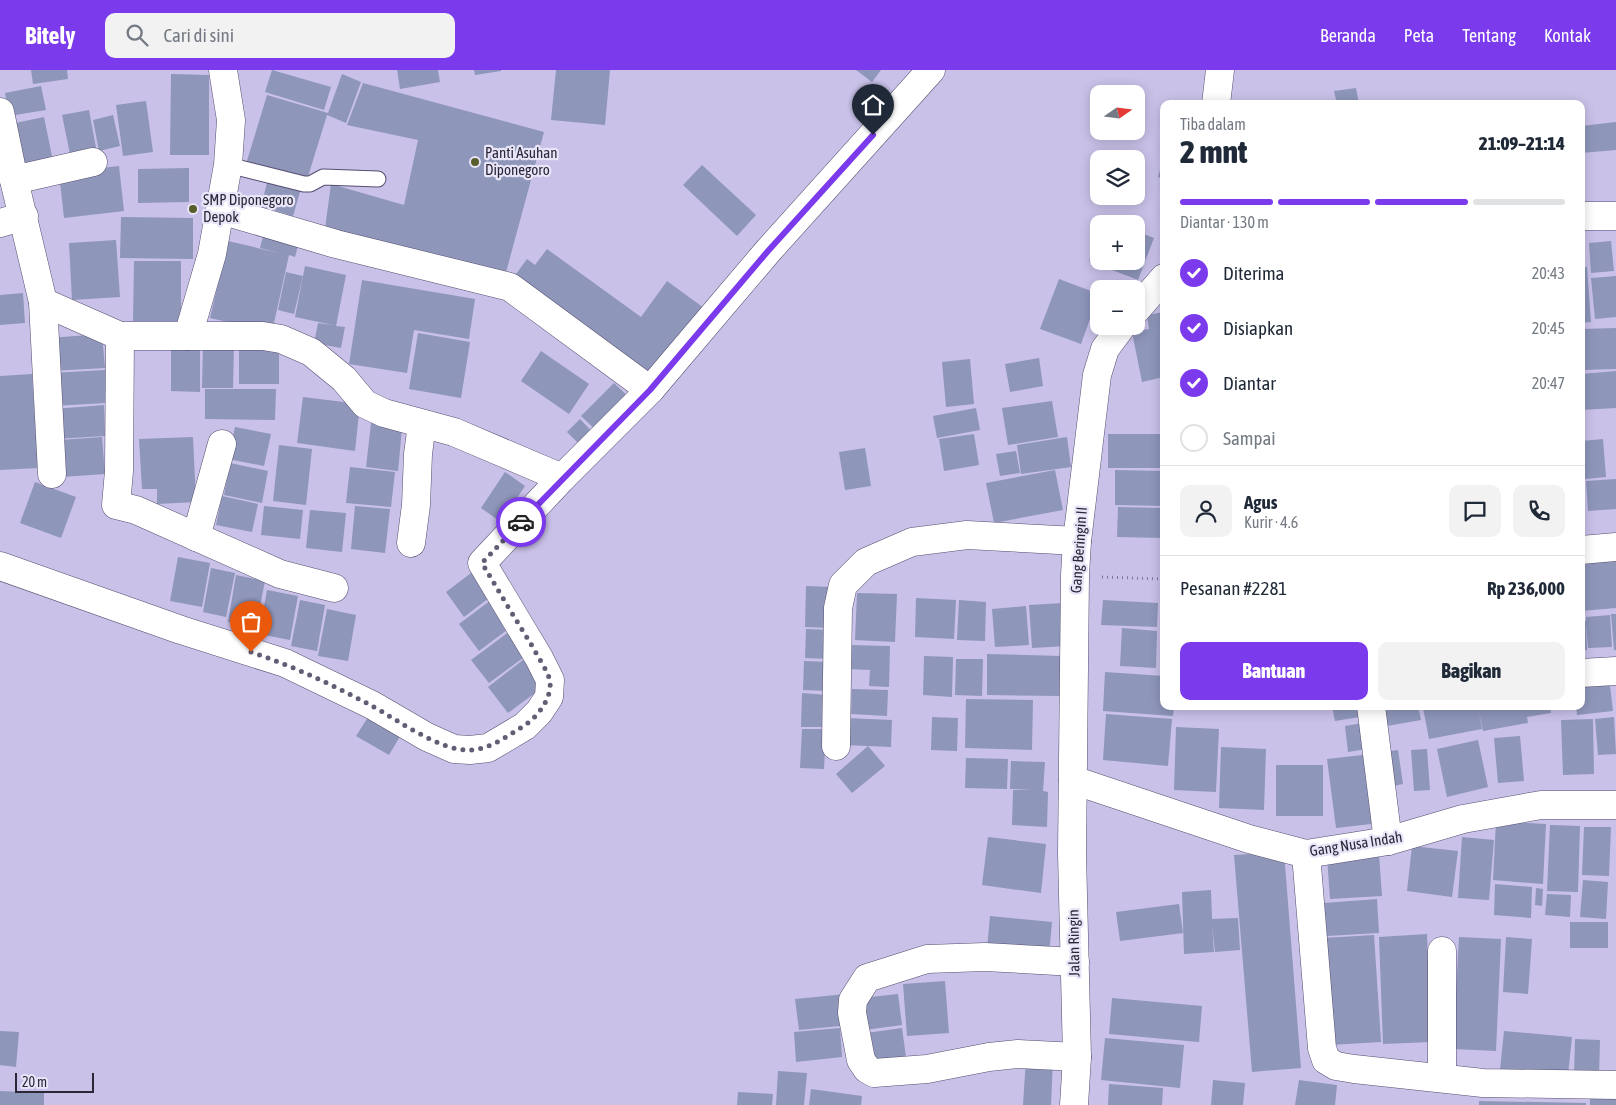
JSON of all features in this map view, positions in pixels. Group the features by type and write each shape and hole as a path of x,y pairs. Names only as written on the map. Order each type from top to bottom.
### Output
{"street":[{"path":"188,336 212,254 228,165 231,120 223,70"},
{"path":"0,566 182,630 285,663 372,706 427,737 454,749 488,748 525,726 539,712 549,697 550,680 539,658 482,563 562,478 650,390 768,251 931,70"},
{"path":"1216,100 1220,70"},
{"path":"0,112 14,180 12,219 44,302 52,474"},
{"path":"14,180 93,162"},
{"path":"221,210 336,244 510,287 650,390"},
{"path":"1585,216 1616,216"},
{"path":"1145,300 1160,284"},
{"path":"44,302 120,336 263,336 281,339 311,352 344,379 365,404 384,413 454,432 562,478"},
{"name":"Gang Beringin II","path":"1073,780 1075,575 1078,541 1097,374 1105,350 1116,335"},
{"path":"120,336 119,471 116,505 136,510 280,574 334,588"},
{"path":"411,543 422,424"},
{"path":"196,536 222,444"},
{"path":"836,746 838,608 843,585 866,562 912,542 967,535 1078,541"},
{"path":"1585,550 1616,547"},
{"path":"1585,673 1616,671"},
{"path":"1372,710 1388,841"},
{"name":"Gang Nusa Indah","path":"1073,780 1240,836 1306,854 1388,841 1463,819 1541,805 1616,805"},
{"name":"Jalan Ringin","path":"1073,780 1072,854 1077,1057 1074,1105"},
{"path":"1306,854 1322,1048 1326,1060 1336,1066 1354,1069 1483,1083 1616,1085"},
{"path":"1442,951 1442,1078"},
{"path":"1075,962 985,957 927,959 867,978 853,1000 852,1013 861,1060 867,1069 874,1074 927,1069 989,1057 1018,1054 1077,1057"}],"lane":[{"path":"228,165 304,184 310,184 323,177 378,179"}],"path":[{"path":"1075,575 1160,579"}],"building":[{"path":"31,70 67,70 68,79 33,84"},
{"path":"272,70 331,87 324,110 265,92"},
{"path":"397,70 438,70 440,82 400,89"},
{"path":"474,70 501,70 501,71 475,75"},
{"path":"556,70 610,70 605,125 551,120"},
{"path":"856,70 881,70 872,82"},
{"path":"171,74 209,75 209,155 170,155"},
{"path":"342,74 361,82 346,123 327,115 306,183 246,164 267,95 328,113"},
{"name":"Panti Asuhan Diponegoro","path":"363,83 544,132 505,276 324,236 331,184 404,205 418,140 347,125"},
{"path":"41,86 46,110 9,116 5,93"},
{"path":"1356,88 1358,100 1336,100 1334,91"},
{"path":"146,101 153,152 123,156 116,105"},
{"path":"89,110 97,153 71,159 62,115"},
{"path":"113,115 120,146 99,151 93,120"},
{"path":"44,117 53,161 15,169 6,125"},
{"path":"1616,122 1616,150 1585,153 1585,126"},
{"path":"702,165 756,215 737,236 683,185"},
{"path":"119,166 124,211 64,218 59,173"},
{"path":"189,168 189,202 138,203 138,169"},
{"path":"269,175 302,185 293,216 261,206"},
{"path":"121,217 193,218 193,259 120,258"},
{"path":"265,229 300,238 295,257 289,255 272,332 210,318 228,241 283,254 260,248"},
{"path":"1145,234 1154,238 1145,262"},
{"path":"116,240 120,297 72,300 69,243"},
{"path":"1611,241 1614,271 1591,273 1589,243"},
{"path":"547,249 641,317 667,281 704,308 650,382 511,281 527,259 535,265"},
{"path":"134,261 181,261 181,321 133,321"},
{"path":"305,266 346,275 336,326 345,327 341,348 314,343 318,323 333,325 295,317"},
{"path":"1585,267 1587,267 1591,322 1585,323"},
{"path":"1112,270 1142,270 1138,280"},
{"path":"286,272 303,276 294,314 278,310"},
{"path":"1616,276 1616,317 1595,319 1591,278"},
{"path":"1059,279 1090,291 1090,319 1081,344 1040,329"},
{"path":"362,280 475,299 469,339 414,330 407,373 349,364"},
{"path":"23,293 25,323 0,325 0,295"},
{"path":"1160,313 1160,378 1142,382 1133,335 1145,335 1145,330 1149,329 1147,315"},
{"path":"1616,328 1616,369 1585,370 1585,329"},
{"path":"418,333 470,342 461,398 409,389"},
{"path":"102,334 105,368 51,371 49,338"},
{"path":"239,339 279,340 279,384 239,384"},
{"path":"203,344 234,345 233,388 202,388"},
{"path":"171,346 200,347 200,392 171,391"},
{"path":"541,351 589,384 569,414 521,381"},
{"path":"1039,358 1043,386 1010,392 1005,364"},
{"path":"970,359 974,404 946,407 942,362"},
{"path":"105,370 107,403 53,406 51,373"},
{"path":"1616,371 1616,408 1585,410 1585,374"},
{"path":"32,374 38,468 0,470 0,376"},
{"path":"614,383 632,400 599,433 581,416"},
{"path":"205,389 276,389 275,420 205,419"},
{"path":"303,397 360,404 355,451 297,443"},
{"path":"1052,401 1058,437 1008,445 1002,408"},
{"path":"104,405 105,436 56,439 54,409"},
{"path":"976,408 980,430 937,438 933,416"},
{"path":"372,415 403,418 398,471 366,467"},
{"path":"580,419 596,436 583,448 567,432"},
{"path":"235,427 271,434 264,466 228,459"},
{"path":"974,434 979,465 944,471 939,439"},
{"path":"1108,434 1160,434 1160,468 1108,468"},
{"path":"102,437 105,474 62,477 60,440"},
{"path":"193,437 196,502 157,504 157,489 142,489 139,439"},
{"path":"1067,437 1071,467 1021,474 1017,445"},
{"path":"1603,439 1606,477 1585,479 1585,441"},
{"path":"279,445 312,449 306,505 273,501"},
{"path":"865,448 871,486 845,490 839,452"},
{"path":"1016,451 1020,473 1000,476 996,454"},
{"path":"230,463 268,471 262,503 224,495"},
{"path":"350,467 395,472 391,507 346,503"},
{"path":"1055,470 1063,510 994,523 986,483"},
{"path":"1115,470 1160,471 1160,506 1115,505"},
{"path":"505,472 525,486 501,522 481,508"},
{"path":"1616,479 1616,509 1588,511 1586,481"},
{"path":"35,482 76,497 61,538 20,523"},
{"path":"222,496 258,504 252,532 216,525"},
{"path":"264,506 303,510 300,539 261,535"},
{"path":"355,506 390,509 385,553 351,549"},
{"path":"1118,507 1160,508 1160,538 1117,537"},
{"path":"310,510 346,513 342,552 306,548"},
{"path":"178,557 210,563 202,607 170,601"},
{"path":"1616,559 1616,608 1585,611 1585,562"},
{"path":"211,568 235,573 226,617 203,612"},
{"path":"475,570 493,595 464,617 446,592"},
{"path":"236,575 265,581 256,627 228,622"},
{"path":"806,586 832,587 831,628 805,627"},
{"path":"267,590 298,596 290,640 259,634"},
{"path":"857,593 897,594 895,642 855,640"},
{"path":"916,598 956,600 954,639 915,637"},
{"path":"300,600 325,605 317,651 291,646"},
{"path":"491,600 511,627 479,651 459,624"},
{"path":"959,600 986,602 985,641 957,640"},
{"path":"1103,600 1158,603 1157,627 1101,625"},
{"path":"1064,603 1067,646 1032,648 1029,605"},
{"path":"1026,606 1029,645 995,647 992,609"},
{"path":"327,609 356,615 348,661 318,656"},
{"path":"1611,614 1616,614 1616,650 1614,650"},
{"path":"1610,615 1612,647 1588,648 1586,624 1587,650 1585,650 1586,617"},
{"path":"1122,628 1157,631 1156,668 1120,666"},
{"path":"806,629 831,630 830,659 805,658"},
{"path":"510,631 527,655 489,683 471,660"},
{"path":"849,645 890,646 889,687 869,686 870,670 848,669"},
{"path":"987,654 1062,656 1062,696 987,695"},
{"path":"924,656 953,657 952,697 923,695"},
{"path":"956,659 983,659 982,696 955,695"},
{"path":"523,660 543,687 508,713 488,687"},
{"path":"804,661 829,662 828,691 803,690"},
{"path":"1105,672 1160,676 1160,710 1174,710 1173,716 1103,711"},
{"path":"1609,677 1613,711 1577,715 1576,710 1585,710 1585,680"},
{"path":"852,689 888,690 887,716 851,714"},
{"path":"802,693 827,695 826,727 801,727"},
{"path":"966,699 1033,700 1032,750 965,748"},
{"path":"1333,710 1365,710 1366,716 1335,721"},
{"path":"1384,710 1419,710 1421,720 1387,726"},
{"path":"1423,710 1551,710 1551,713 1527,717 1528,723 1483,731 1479,713 1482,729 1429,739"},
{"path":"370,714 402,733 389,755 356,736"},
{"path":"1106,714 1172,719 1168,766 1103,760"},
{"path":"932,717 958,718 957,751 931,750"},
{"path":"1614,717 1616,754 1598,755 1595,719"},
{"path":"846,718 892,720 891,747 845,745"},
{"path":"1593,719 1594,774 1563,775 1561,720"},
{"path":"1369,722 1373,748 1348,752 1345,726"},
{"path":"1176,727 1219,729 1216,792 1174,790"},
{"path":"802,729 826,729 824,769 800,768"},
{"path":"1520,736 1524,781 1498,783 1494,738"},
{"path":"1478,740 1488,787 1447,797 1437,749"},
{"path":"868,746 885,766 852,793 836,774"},
{"path":"1221,747 1266,749 1264,810 1219,808"},
{"path":"1427,749 1430,790 1414,791 1411,750"},
{"path":"1398,750 1403,784 1388,787 1383,752"},
{"path":"1371,754 1380,823 1336,828 1327,759"},
{"path":"966,758 1008,759 1007,789 965,788"},
{"path":"1011,761 1045,762 1043,791 1048,792 1047,827 1012,825 1013,790 1033,790 1010,789"},
{"path":"1276,765 1323,765 1323,816 1276,816"},
{"path":"1496,821 1546,824 1543,884 1493,880"},
{"path":"1550,825 1580,826 1578,892 1547,891"},
{"path":"1584,827 1611,827 1609,876 1582,875"},
{"path":"988,837 1046,844 1041,893 982,885"},
{"path":"1462,837 1494,840 1489,900 1458,898"},
{"path":"1412,846 1458,851 1452,897 1407,891"},
{"path":"1284,852 1301,1068 1252,1072 1234,855"},
{"path":"1379,854 1382,896 1330,899 1327,857"},
{"path":"1583,880 1608,882 1606,919 1580,917"},
{"path":"1495,884 1532,887 1531,918 1494,915"},
{"path":"1536,888 1543,889 1542,906 1535,905"},
{"path":"1211,890 1212,919 1238,918 1240,950 1215,952 1212,925 1214,952 1184,954 1182,892"},
{"path":"1547,894 1571,895 1570,917 1545,915"},
{"path":"1377,899 1379,933 1327,936 1324,903"},
{"path":"1179,904 1183,933 1120,941 1116,912"},
{"path":"990,916 1052,922 1049,955 987,949"},
{"path":"1570,922 1608,922 1608,948 1570,948"},
{"path":"1427,934 1431,1042 1383,1044 1379,937"},
{"path":"1374,935 1381,1042 1330,1045 1323,938"},
{"path":"1459,937 1501,939 1496,1051 1453,1049"},
{"path":"1506,937 1532,939 1528,994 1503,992"},
{"path":"945,981 949,1033 907,1036 903,984"},
{"path":"846,994 850,1025 799,1030 795,999"},
{"path":"898,994 902,1025 865,1030 861,998"},
{"path":"1112,998 1202,1006 1199,1042 1109,1034"},
{"path":"840,1028 842,1057 796,1062 794,1032"},
{"path":"902,1028 907,1064 870,1069 866,1033"},
{"path":"0,1031 19,1032 16,1067 0,1065"},
{"path":"1504,1031 1572,1037 1568,1075 1500,1070"},
{"path":"1105,1038 1184,1045 1180,1088 1101,1080"},
{"path":"1575,1039 1600,1040 1599,1077 1574,1076"},
{"path":"1026,1058 1053,1060 1051,1105 1023,1105"},
{"path":"778,1071 807,1073 804,1105 776,1105"},
{"path":"1213,1080 1245,1083 1243,1105 1211,1105"},
{"path":"1299,1080 1337,1085 1335,1105 1295,1105"},
{"path":"1109,1084 1163,1088 1162,1105 1108,1105"},
{"path":"811,1089 862,1096 861,1105 809,1105"},
{"path":"0,1091 44,1093 44,1105 0,1105"},
{"path":"738,1092 773,1094 772,1105 737,1105"},
{"path":"1590,1094 1616,1096 1616,1105 1590,1105"},
{"path":"1479,1101 1586,1103 1586,1105 1479,1105"}],"way so far":[{"path":"251,652 285,663 372,706 427,737 454,749 488,748 525,726 539,712 549,697 550,680 539,658 482,563 521,522"}],"place":[{"name":"Panti Asuhan Diponegoro","path":"475,162"},
{"name":"SMP Diponegoro Depok","path":"193,209"}],"route":[{"path":"521,522 650,390 768,251 873,135"}]}
